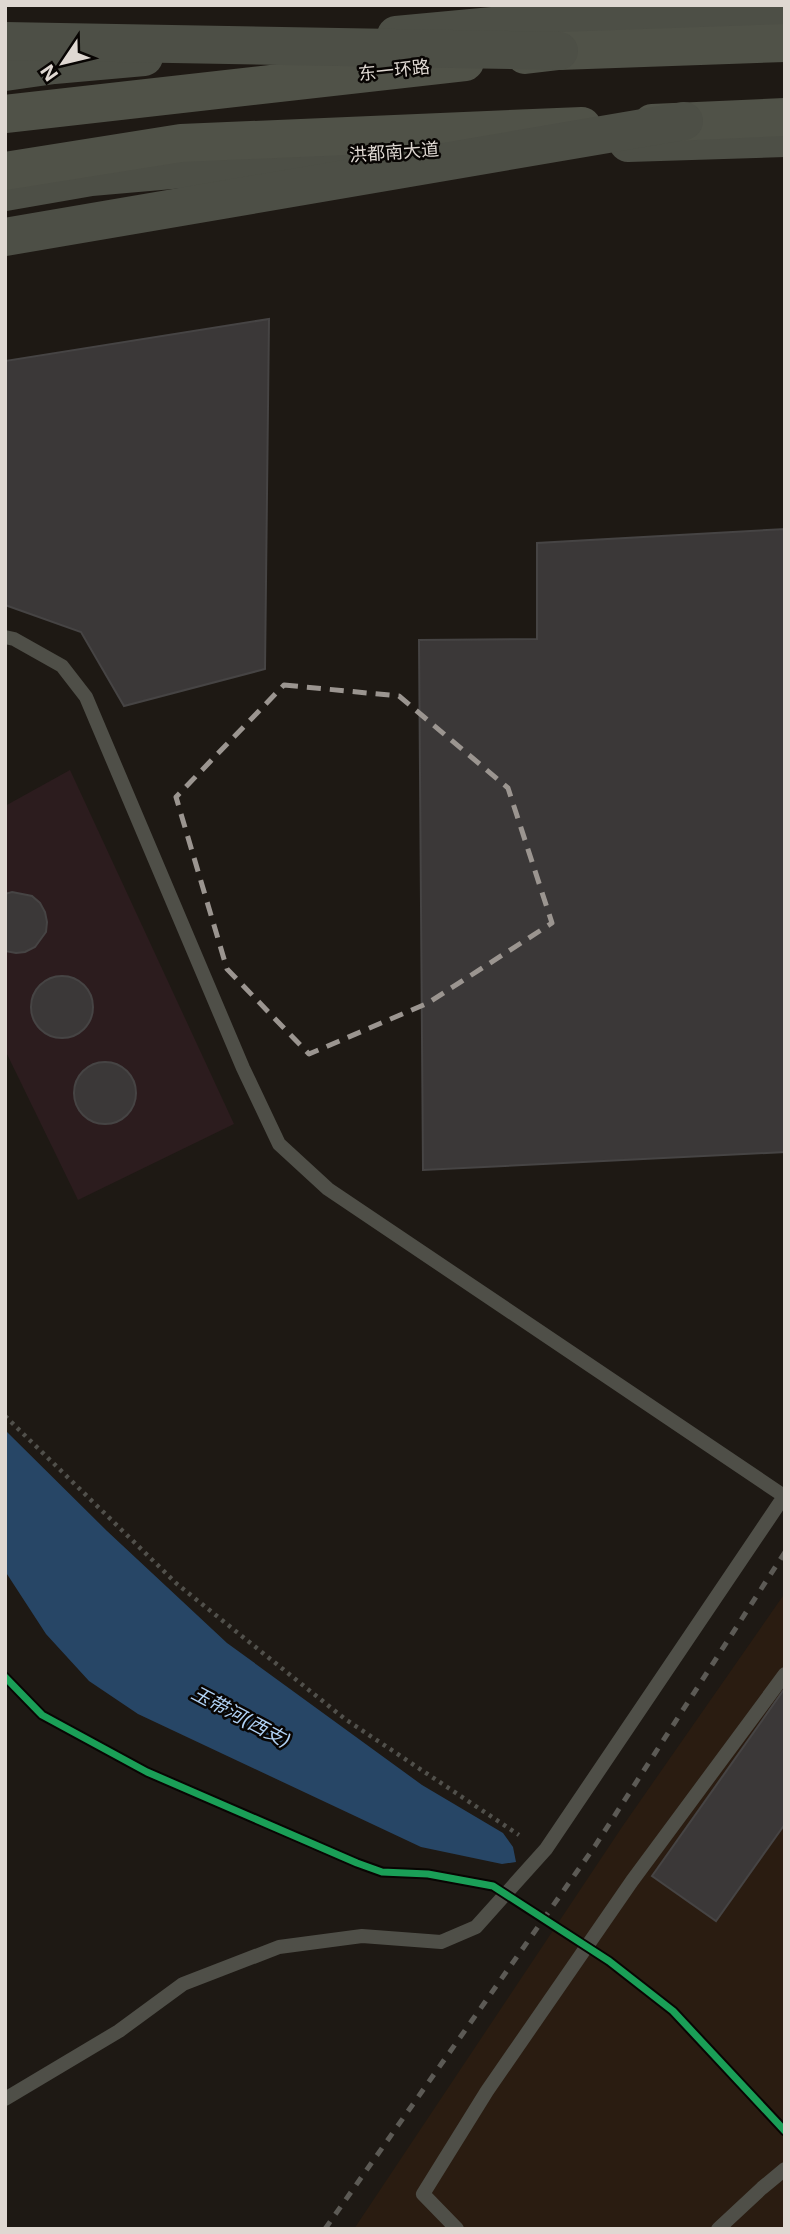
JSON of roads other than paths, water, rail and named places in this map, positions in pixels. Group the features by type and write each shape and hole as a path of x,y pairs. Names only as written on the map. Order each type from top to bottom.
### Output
{"highway":[{"name":"东一环路","path":"5,114 559,51 785,43"},
{"path":"5,171 181,143 785,117"}],"main road":[{"path":"5,72 54,65 524,23 785,12"},
{"path":"5,41 559,51"},
{"path":"5,237 684,121"},
{"name":"洪都南大道","path":"5,192 91,177 400,150 785,138"}],"lane":[{"path":"5,637 14,639 62,666 86,697 243,1068 279,1144 328,1189 784,1496 546,1849 476,1927 441,1942 362,1936 279,1947 183,1984 119,2031 5,2099"},
{"path":"457,2229 424,2194 487,2091 632,1881 785,1674"},
{"path":"718,2229 785,2169"}],"water":[{"name":"玉带河(西支)","path":"5,1430 107,1531 227,1643 422,1785 503,1833 513,1847 516,1862 502,1864 421,1847 138,1714 89,1681 46,1634 5,1571"}],"railway":[{"path":"325,2229 595,1846 785,1552"}]}
